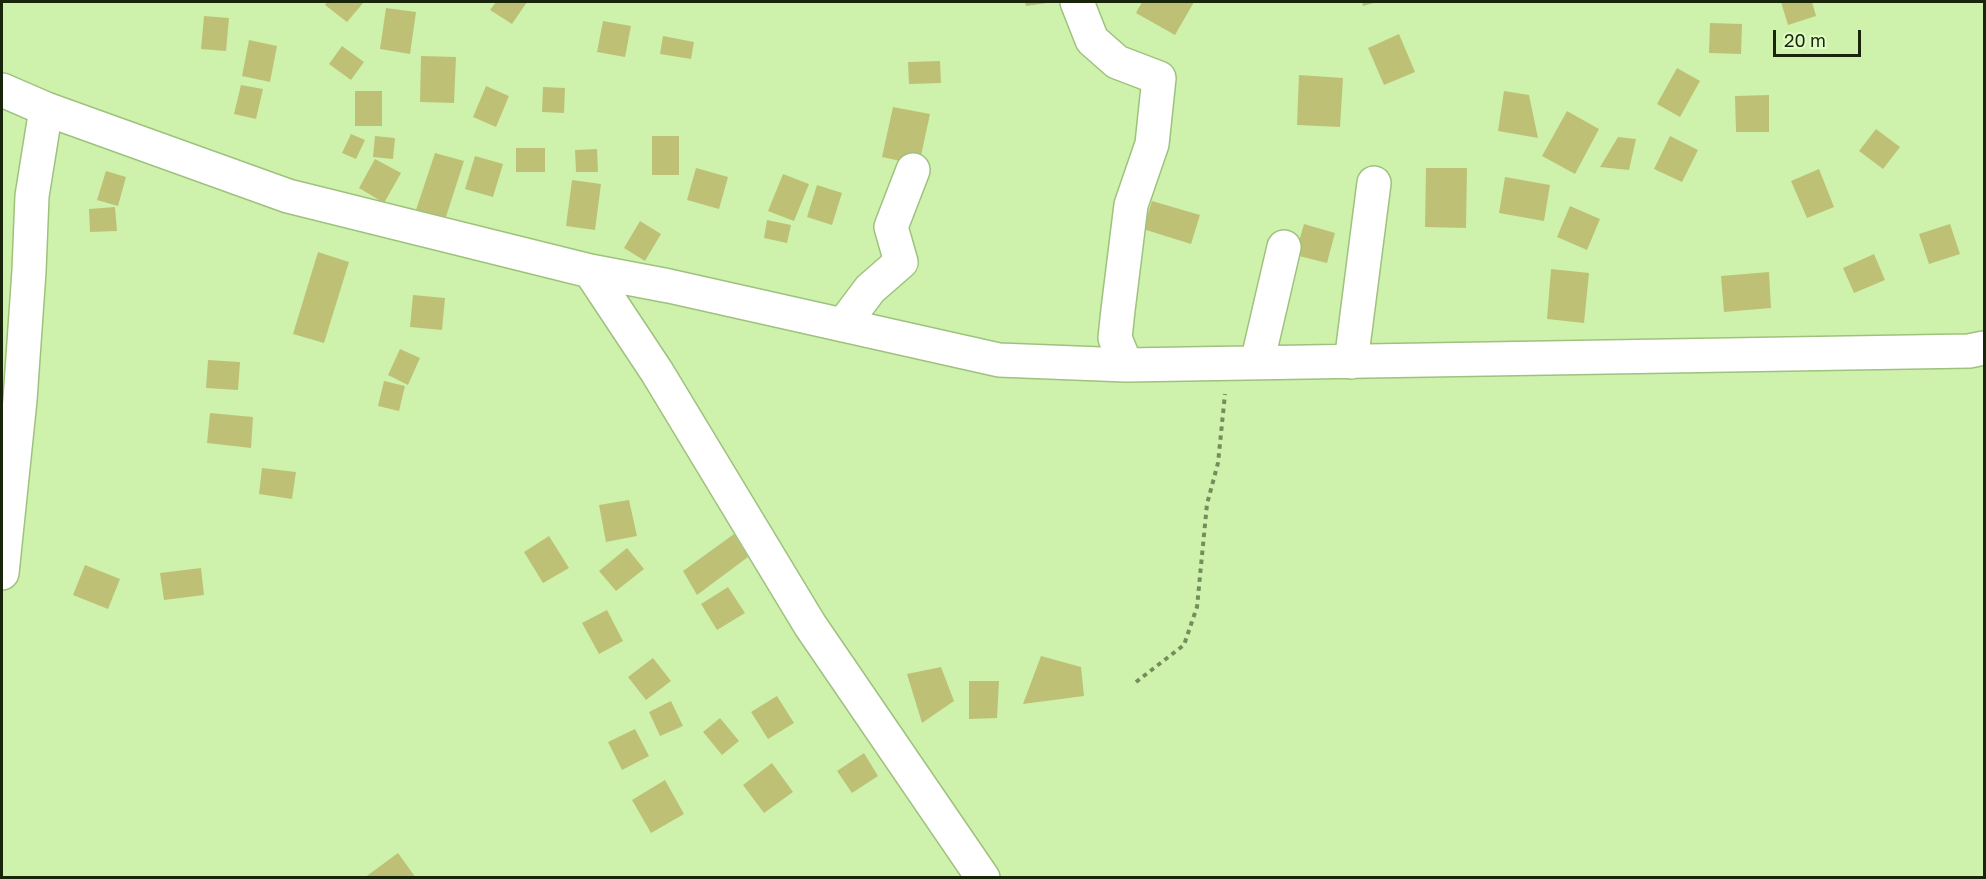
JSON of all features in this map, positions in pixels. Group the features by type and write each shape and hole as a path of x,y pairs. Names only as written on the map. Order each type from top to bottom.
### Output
{"street":[{"path":"1077,2 1092,40 1117,62 1159,78 1152,144 1131,205 1118,310 1115,338 1126,364"},
{"path":"2,90 46,109 288,196 590,271 669,286 999,360 1126,364 1351,362 1969,351 1984,348"},
{"path":"2,573 20,400 32,196 46,109"},
{"path":"843,325 870,290 901,262 891,227 913,170"},
{"path":"1351,362 1374,183"},
{"path":"1243,363 1284,247"},
{"path":"590,271 657,372 810,626 983,878"}],"path":[{"path":"1136,682 1184,645 1197,607 1207,504 1243,363"}],"building":[{"path":"327,2 364,2 347,22 325,5"},
{"path":"496,2 527,2 512,24 490,10"},
{"path":"1025,2 1047,2 1047,3 1026,6"},
{"path":"1142,2 1194,2 1175,35 1136,13"},
{"path":"1362,2 1377,2 1363,6"},
{"path":"1781,2 1812,2 1816,16 1788,25"},
{"path":"386,8 416,12 410,54 380,49"},
{"path":"204,16 229,18 226,51 201,49"},
{"path":"603,21 631,26 625,57 597,52"},
{"path":"1710,23 1742,24 1741,54 1709,53"},
{"path":"1399,34 1415,72 1384,85 1368,48"},
{"path":"663,36 694,42 691,59 660,54"},
{"path":"249,40 277,46 270,82 242,76"},
{"path":"342,46 364,62 351,80 329,64"},
{"path":"421,56 456,57 454,103 420,102"},
{"path":"940,61 941,83 909,84 908,62"},
{"path":"1677,68 1700,81 1680,117 1657,104"},
{"path":"1299,75 1343,78 1340,127 1297,125"},
{"path":"241,85 263,89 256,119 234,114"},
{"path":"486,86 509,96 496,127 473,117"},
{"path":"543,87 565,88 564,113 542,112"},
{"path":"355,91 382,91 382,126 355,126"},
{"path":"1504,91 1529,95 1538,138 1498,131"},
{"path":"1769,95 1769,132 1736,132 1735,96"},
{"path":"893,107 930,114 919,165 882,157"},
{"path":"1567,111 1599,129 1575,174 1542,156"},
{"path":"1876,129 1900,147 1883,169 1859,151"},
{"path":"351,134 365,140 356,159 342,153"},
{"path":"375,136 395,138 393,159 373,157"},
{"path":"652,136 679,136 679,175 652,175"},
{"path":"1670,136 1698,150 1682,182 1654,169"},
{"path":"1618,137 1636,139 1629,170 1600,167"},
{"path":"516,148 545,148 545,172 516,172"},
{"path":"597,149 598,172 576,172 575,150"},
{"path":"435,153 464,161 444,223 415,213"},
{"path":"475,156 503,164 493,197 465,189"},
{"path":"375,159 401,173 384,203 359,188"},
{"path":"696,168 728,177 719,209 687,200"},
{"path":"1426,168 1467,168 1466,228 1425,227"},
{"path":"1819,169 1834,207 1807,218 1791,181"},
{"path":"106,171 126,177 118,206 97,200"},
{"path":"783,174 809,184 794,221 768,211"},
{"path":"1505,177 1550,185 1544,221 1499,213"},
{"path":"572,180 601,184 595,230 566,226"},
{"path":"817,185 842,193 832,225 807,217"},
{"path":"1152,201 1200,215 1191,244 1143,229"},
{"path":"1570,206 1600,219 1587,250 1557,237"},
{"path":"115,207 117,231 90,232 89,209"},
{"path":"767,220 791,225 787,243 764,238"},
{"path":"640,221 661,234 645,261 624,248"},
{"path":"1304,224 1335,233 1327,263 1295,255"},
{"path":"1950,224 1960,254 1929,264 1919,234"},
{"path":"318,252 349,262 324,343 293,334"},
{"path":"1874,254 1885,280 1854,293 1843,268"},
{"path":"1551,269 1589,273 1584,323 1547,319"},
{"path":"1769,272 1771,308 1724,312 1721,276"},
{"path":"413,295 445,298 442,330 410,327"},
{"path":"400,349 420,358 408,385 388,375"},
{"path":"208,360 240,362 238,390 206,388"},
{"path":"384,381 405,386 399,411 378,406"},
{"path":"210,413 253,417 251,448 207,443"},
{"path":"262,468 296,472 292,499 259,494"},
{"path":"629,500 637,536 606,542 599,505"},
{"path":"734,534 748,557 697,595 683,571"},
{"path":"549,536 569,568 543,583 524,552"},
{"path":"627,548 644,569 616,591 599,571"},
{"path":"85,565 120,579 108,609 73,595"},
{"path":"201,568 204,595 164,600 160,573"},
{"path":"728,587 745,613 717,630 701,604"},
{"path":"607,610 623,641 599,654 582,623"},
{"path":"1041,656 1081,667 1084,696 1023,704"},
{"path":"653,658 671,681 646,700 628,677"},
{"path":"941,667 954,701 922,723 907,674"},
{"path":"969,681 999,681 997,718 969,719"},
{"path":"777,696 794,723 768,739 751,712"},
{"path":"671,701 683,726 660,736 649,712"},
{"path":"720,718 739,741 722,755 703,732"},
{"path":"635,729 649,756 622,770 608,742"},
{"path":"864,753 878,776 852,793 837,771"},
{"path":"772,763 793,792 764,813 743,785"},
{"path":"665,780 684,814 651,833 632,800"},
{"path":"398,853 416,878 364,878"}]}
